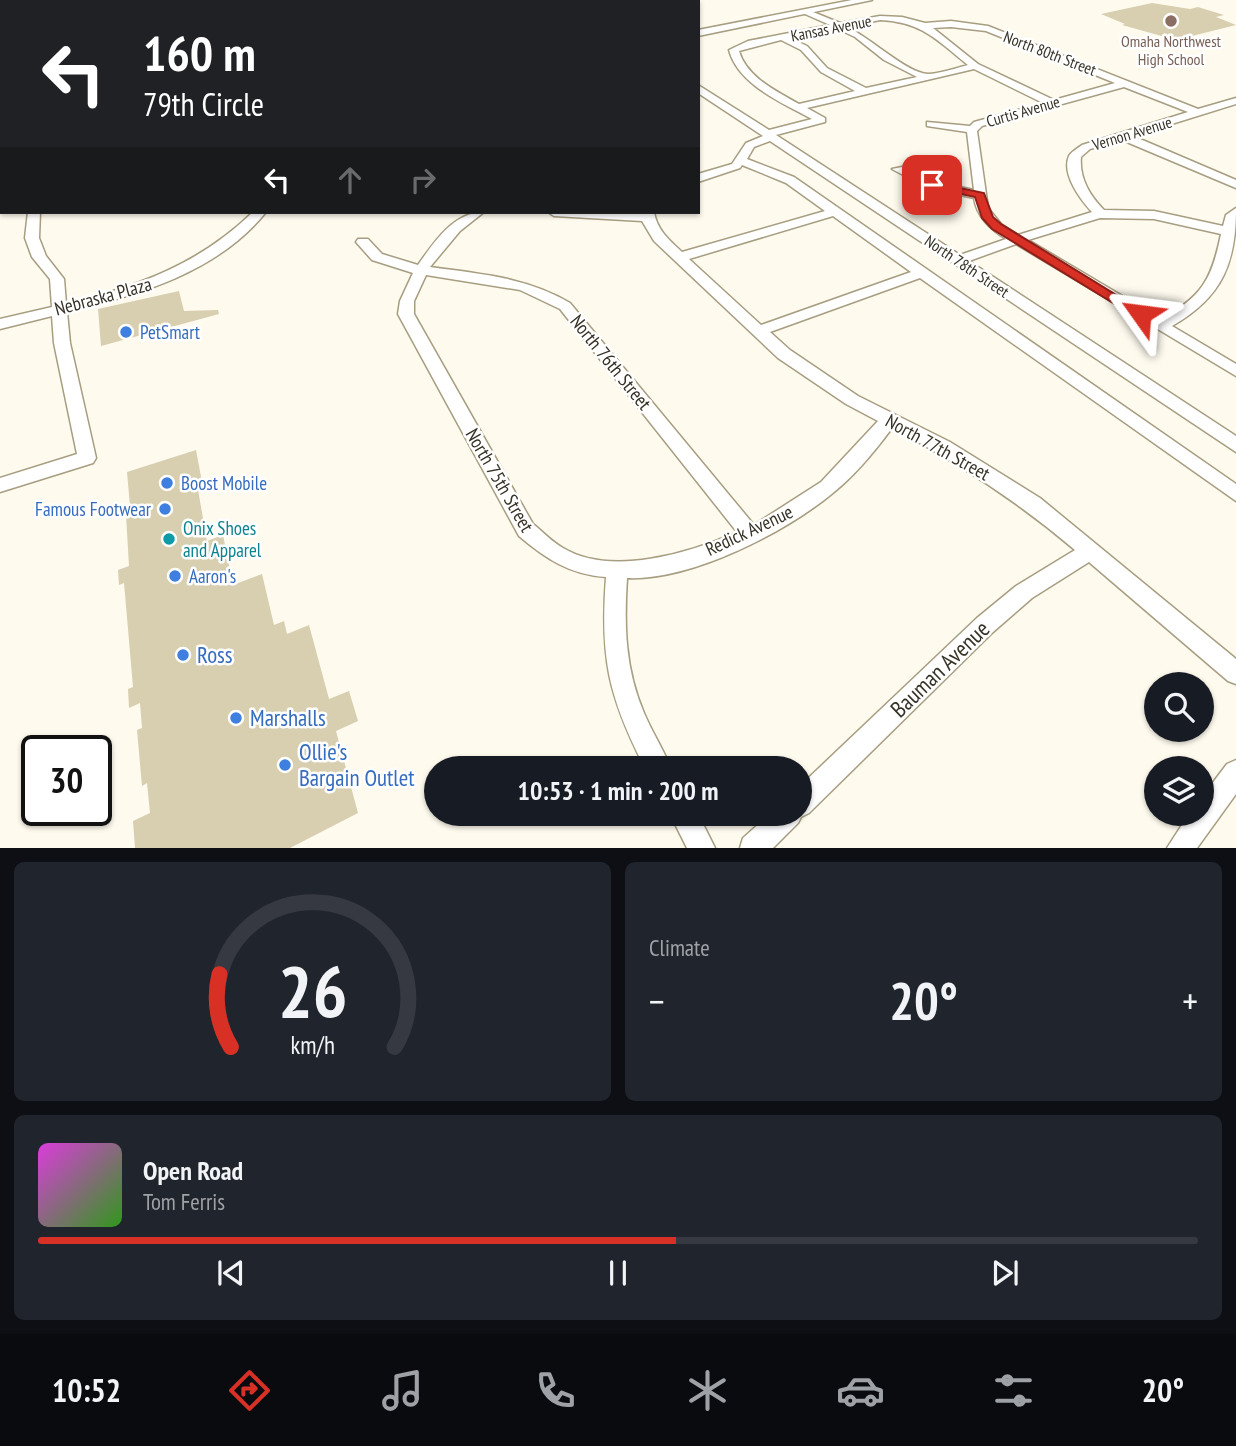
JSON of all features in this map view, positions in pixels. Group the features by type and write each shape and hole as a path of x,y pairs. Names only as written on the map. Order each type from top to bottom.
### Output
{"main road":[{"path":"700,33 867,0"}],"street":[{"path":"808,12 867,40 891,61 923,76"},
{"name":"Kansas Avenue","path":"799,107 760,83 735,57 737,48 880,18 902,19 925,26 936,25"},
{"name":"North 80th Street","path":"936,25 988,29 1198,113"},
{"path":"925,26 975,66 1050,103"},
{"path":"783,38 803,48 824,70 863,91"},
{"path":"799,107 975,66"},
{"name":"Curtis Avenue","path":"1017,240 989,221 980,195 972,130 982,121 1126,83"},
{"name":"North 78th Street","path":"700,89 1236,445"},
{"name":"Vernon Avenue","path":"1100,214 1084,194 1075,158 1086,147 1236,101"},
{"path":"700,177 732,168 742,161 750,145 769,135 821,120 799,107"},
{"path":"931,124 972,130"},
{"path":"1123,136 1236,184"},
{"name":"North 78th Street","path":"742,161 782,175 1236,494"},
{"path":"898,169 932,185 980,195"},
{"path":"680,257 834,212"},
{"path":"1161,326 1202,302 1214,289 1236,212"},
{"path":"0,485 87,458 62,344 57,279 33,244 31,232 34,214"},
{"name":"North 75th Street","path":"474,214 459,221 423,270 407,295 406,314 526,530 535,540 562,559 597,570 617,570"},
{"name":"North 77th Street","path":"648,214 652,230 758,331 816,377 985,471 1033,503 1236,673"},
{"path":"959,260 1100,214 1154,215 1232,232"},
{"name":"Nebraska Plaza","path":"0,324 142,287 202,262 258,215"},
{"path":"1017,240 1236,371"},
{"name":"North 76th Street","path":"363,242 385,261 423,270 516,282 545,293 565,306 750,534"},
{"path":"758,331 922,273"},
{"name":"Redick Avenue","path":"617,570 659,566 712,550 791,513 852,465 889,419"},
{"name":"Bauman Avenue","path":"812,792 985,625 1024,592 1091,550"},
{"path":"617,570 614,638 618,668 641,737 651,756"},
{"path":"1180,848 1236,773"},
{"path":"690,826 702,848"},
{"path":"752,848 776,826"}],"building":[{"name":"Omaha Northwest High School","path":"1152,3 1190,9 1198,7 1224,15 1216,17 1236,25 1176,40 1122,25 1125,24 1101,14"},
{"name":"PetSmart","path":"179,291 184,311 218,310 219,314 101,346 98,309"},
{"path":"196,450 202,482 197,484 207,541 223,535 233,585 262,574 274,625 284,621 287,634 309,625 329,699 349,691 358,721 336,731 358,813 290,848 135,848 133,821 150,813 147,783 142,786 137,730 142,728 140,703 129,708 128,689 133,687 124,583 119,585 118,570 129,566 126,515 129,514 130,506 127,472"}],"place":[{"name":"Omaha Northwest High School","path":"1171,21"},
{"name":"PetSmart","path":"126,332"},
{"name":"Boost Mobile","path":"167,483"},
{"name":"Famous Footwear","path":"165,509"},
{"name":"Onix Shoes and Apparel","path":"169,539"},
{"name":"Aaron's","path":"175,576"},
{"name":"Ross","path":"183,655"},
{"name":"Marshalls","path":"236,718"},
{"name":"Ollie's Bargain Outlet","path":"285,765"}],"route":[{"path":"932,185 980,195 987,218 996,227 1141,314"}]}
